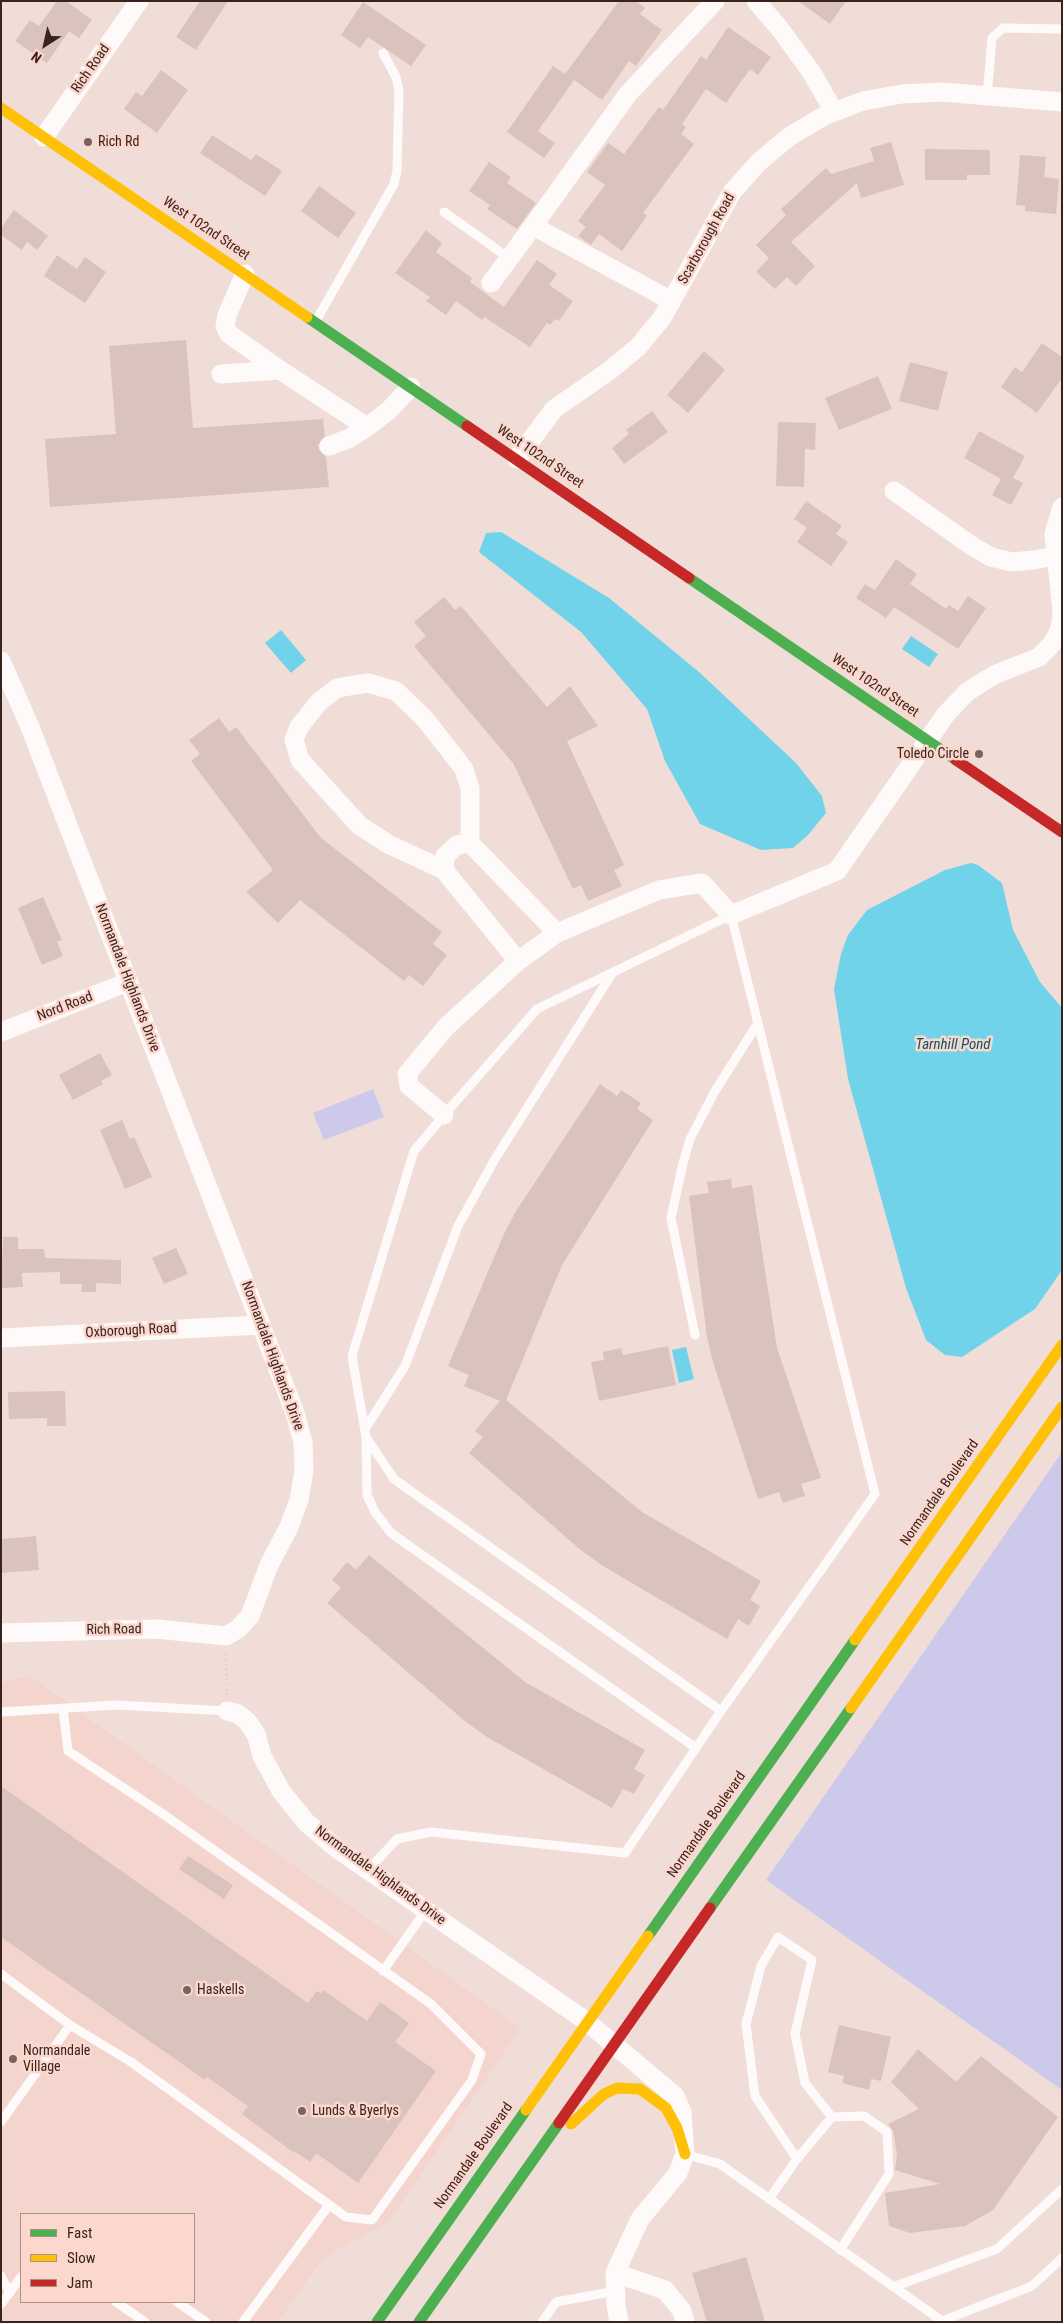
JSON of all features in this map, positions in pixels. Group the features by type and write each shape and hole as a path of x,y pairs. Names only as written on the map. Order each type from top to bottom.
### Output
{"main road":[{"name":"West 102nd Street","path":"1,108 1062,832"},
{"name":"Normandale Boulevard","path":"377,2321 1062,1345"},
{"path":"419,2322 1062,1407"},
{"path":"537,2154 604,2094 617,2088 640,2089 651,2095 666,2108 677,2128 685,2154"}],"street":[{"name":"Rich Road","path":"44,137 139,1"},
{"path":"491,283 628,94 715,1"},
{"path":"756,1 780,29 812,73 834,112"},
{"name":"Scarborough Road","path":"517,459 554,409 609,371 638,347 662,318 732,192 759,162 790,136 834,112 863,101 902,94 942,92 1062,102"},
{"path":"533,226 672,301"},
{"path":"245,274 227,315 225,326 229,334 367,427"},
{"path":"221,374 280,370"},
{"path":"329,446 350,438 367,427 388,411 411,387"},
{"path":"894,491 972,546 991,556 1012,562 1055,556"},
{"path":"444,1115 409,1086 406,1074 446,1027 518,961 557,932 659,890 702,883 731,915 837,871 946,714 967,692 994,675 1039,657 1052,644 1060,629 1062,612 1054,534 1062,508"},
{"name":"Normandale Highlands Drive","path":"1,661 30,727 262,1324 303,1442 304,1471 299,1500 289,1528 269,1565 250,1616 238,1629 226,1636"},
{"path":"518,961 444,870 388,844 359,825 300,760 294,740 299,727 319,702 337,688 368,683 396,691 425,719 464,769 470,788 470,843 557,932"},
{"path":"444,870 445,856 457,845 470,843"},
{"name":"Nord Road","path":"1,1032 128,982"},
{"name":"Oxborough Road","path":"1,1338 262,1324"},
{"name":"Rich Road","path":"1,1632 156,1629 226,1636"},
{"name":"Normandale Highlands Drive","path":"227,1711 238,1714 256,1734 262,1756 281,1791 306,1822 368,1870 586,2021 675,2096 682,2112 685,2154"},
{"path":"619,2322 615,2282 640,2218 678,2174 685,2154"},
{"path":"615,2282 666,2290 682,2312 685,2322"}],"lane":[{"path":"988,96 992,38 1003,28 1062,29"},
{"path":"315,322 394,184 397,171 399,90 396,77 384,53"},
{"path":"444,212 509,258"},
{"path":"368,1870 397,1839 431,1832 626,1853 721,1711 875,1494 731,915 537,1009 444,1115 414,1151 352,1356 366,1433 368,1495 375,1512 391,1533 696,1748"},
{"path":"366,1433 405,1366 458,1226 495,1159 613,972"},
{"path":"695,1335 671,1218 690,1139 714,1091 758,1023"},
{"path":"366,1433 394,1479 721,1711"},
{"path":"1,1712 117,1705 227,1711"},
{"path":"1,1974 70,2025 131,2062 346,2218 372,2220 472,2080 481,2054 430,2004 163,1814 68,1751 63,1708"},
{"path":"383,1971 426,1910"},
{"path":"797,2158 755,2096 746,2024 761,1966 778,1937 812,1960 795,2034 805,2083 832,2118"},
{"path":"1,2122 70,2025"},
{"path":"769,2199 797,2158 832,2118 864,2116 887,2132 889,2174 840,2250"},
{"path":"685,2154 720,2164 942,2321 1032,2286 1062,2258"},
{"path":"893,2287 996,2249 1062,2189"},
{"path":"243,2322 329,2205"},
{"path":"1,2276 10,2293"},
{"path":"1,2304 20,2278"},
{"path":"542,2322 556,2302 615,2282"},
{"path":"117,2303 145,2322"},
{"path":"178,2303 206,2322"}],"path":[{"path":"226,1636 227,1711"}],"shaded area":[{"path":"373,1089 384,1117 324,1140 313,1113"},
{"path":"1062,1452 1062,2090 766,1880"},
{"path":"30,1676 520,2028 390,2221 323,2258 278,2322 1,2322 1,1682"}],"water":[{"path":"501,532 609,598 699,672 796,763 822,796 826,813 808,835 793,848 761,850 700,824 665,761 647,709 581,632 479,552 486,533"},
{"path":"281,630 306,660 291,673 265,643"},
{"path":"911,636 938,654 929,667 902,649"},
{"name":"Tarnhill Pond","path":"971,863 978,865 1002,883 1013,930 1040,982 1062,1008 1062,1270 1035,1309 962,1357 945,1355 926,1340 906,1288 848,1079 834,989 841,954 848,935 867,910 945,870"},
{"path":"686,1347 694,1379 679,1383 672,1350"}],"building":[{"path":"57,1 66,1 92,20 79,38 69,31 47,63 15,41 30,20 39,26"},
{"path":"200,1 228,1 196,50 176,37"},
{"path":"619,1 636,1 645,8 640,14 662,30 636,66 629,61 602,100 574,80 538,131 555,143 544,158 507,132 553,66 565,74"},
{"path":"798,1 846,1 830,24"},
{"path":"363,2 426,45 411,66 368,37 360,48 341,35"},
{"path":"728,27 771,57 758,75 750,69 726,103 706,89 682,124 686,127 681,134 694,144 643,213 647,216 622,251 599,234 591,245 578,236 586,227 578,221 605,185 587,172 608,143 624,154 659,107 663,110 701,56 706,60"},
{"path":"161,70 188,90 157,133 124,109 136,92 142,96"},
{"path":"212,135 251,160 256,154 282,171 265,196 200,153"},
{"path":"891,142 904,185 861,198 857,183 791,242 815,266 796,286 787,277 775,289 756,272 769,258 756,245 786,215 781,209 826,168 831,174 874,161 870,148"},
{"path":"925,149 990,150 990,175 967,175 967,180 925,180"},
{"path":"1020,155 1046,157 1044,177 1059,179 1056,214 1025,211 1025,206 1016,205"},
{"path":"489,162 511,177 507,183 536,203 517,229 487,209 490,205 469,191"},
{"path":"319,186 356,213 338,238 301,211"},
{"path":"14,210 48,236 37,250 27,242 22,250 1,235 1,228"},
{"path":"426,230 442,243 436,252 472,278 470,282 504,307 537,260 557,274 549,285 573,301 559,321 555,319 550,325 547,323 530,347 484,317 482,320 456,301 446,315 426,301 430,297 395,273"},
{"path":"57,255 77,269 85,257 106,272 85,303 44,276"},
{"path":"186,340 193,428 323,419 325,436 318,445 319,450 326,457 329,487 50,507 45,439 116,434 109,346"},
{"path":"1042,343 1062,357 1062,378 1037,413 1001,387 1015,367 1022,372"},
{"path":"704,351 725,370 688,413 667,395"},
{"path":"910,362 948,372 938,411 899,401"},
{"path":"878,376 892,409 839,430 825,398"},
{"path":"652,411 668,432 624,464 612,448 629,434 626,430"},
{"path":"778,422 816,423 815,450 805,449 804,487 776,486"},
{"path":"979,431 1025,456 1013,478 1023,483 1011,505 992,495 1001,479 964,458"},
{"path":"806,501 842,526 836,534 848,542 831,566 797,542 807,528 794,519"},
{"path":"896,559 917,574 910,584 946,609 949,605 958,611 968,596 986,608 958,649 894,607 886,618 856,598 865,584 875,590"},
{"path":"444,597 455,610 461,606 547,707 570,686 598,726 567,741 624,865 614,870 622,886 588,901 581,885 573,889 513,763 414,646 426,636 414,622"},
{"path":"219,718 229,732 236,727 321,838 442,932 433,944 447,955 423,986 409,975 404,981 300,900 278,923 246,892 273,870 191,761 200,754 189,740"},
{"path":"43,897 62,940 57,942 63,956 42,965 18,908"},
{"path":"100,1053 112,1075 101,1081 103,1084 73,1100 59,1075"},
{"path":"600,1084 617,1096 621,1090 641,1103 637,1109 653,1120 562,1265 506,1400 642,1512 761,1581 750,1600 760,1606 749,1626 738,1619 727,1639 603,1566 582,1551 469,1453 483,1437 475,1431 500,1401 464,1386 469,1375 448,1366 504,1234 516,1211"},
{"path":"122,1120 130,1139 134,1137 152,1177 125,1189 100,1130"},
{"path":"731,1179 732,1188 752,1185 777,1348 821,1478 801,1484 805,1496 783,1503 779,1492 758,1499 713,1362 707,1337 689,1196 709,1193 707,1182"},
{"path":"3,1237 18,1237 18,1249 44,1249 45,1258 121,1260 121,1284 96,1283 96,1292 81,1292 82,1284 60,1284 60,1272 22,1273 23,1287 1,1288"},
{"path":"176,1248 188,1274 164,1284 152,1258"},
{"path":"668,1346 676,1385 599,1401 591,1362 604,1360 603,1352 621,1348 623,1355"},
{"path":"65,1391 66,1426 47,1426 47,1418 9,1419 8,1392"},
{"path":"36,1536 39,1570 1,1573 1,1539"},
{"path":"369,1555 525,1682 645,1750 634,1769 645,1775 634,1794 623,1789 612,1808 487,1737 466,1722 327,1603 341,1588 332,1580 347,1562 356,1570"},
{"path":"1,1786 308,2003 317,1991 321,1993 323,1990 367,2021 380,2002 409,2023 395,2042 436,2071 358,2183 316,2153 310,2162 293,2152 242,2114 248,2106 207,2077 205,2080 1,1937"},
{"path":"188,1856 233,1885 224,1899 179,1869"},
{"path":"839,2025 891,2037 881,2081 871,2079 869,2090 842,2083 844,2076 828,2072"},
{"path":"918,2049 956,2082 981,2056 1058,2117 993,2210 965,2226 910,2233 889,2226 885,2193 940,2184 895,2170 897,2154 893,2131 888,2124 919,2109 891,2082"},
{"path":"746,2257 765,2322 707,2322 692,2273"}],"traffic: fast":[{"path":"307,317 467,426"},
{"path":"689,578 956,760"},
{"path":"648,1936 855,1640"},
{"path":"710,1908 851,1708"},
{"path":"377,2322 526,2110"},
{"path":"419,2322 559,2123"}],"traffic: slow":[{"path":"1,108 307,317"},
{"path":"855,1640 1062,1345"},
{"path":"851,1708 1062,1407"},
{"path":"526,2110 648,1936"},
{"path":"571,2124 604,2094 617,2088 640,2089 666,2108 677,2128 685,2154"}],"traffic: jam":[{"path":"467,426 689,578"},
{"path":"956,760 1062,832"},
{"path":"559,2123 710,1908"}],"place":[{"name":"Rich Rd","path":"88,142"},
{"name":"Toledo Circle","path":"979,754"},
{"name":"Haskells","path":"187,1990"},
{"name":"Normandale Village","path":"13,2059"},
{"name":"Lunds & Byerlys","path":"302,2111"}]}
